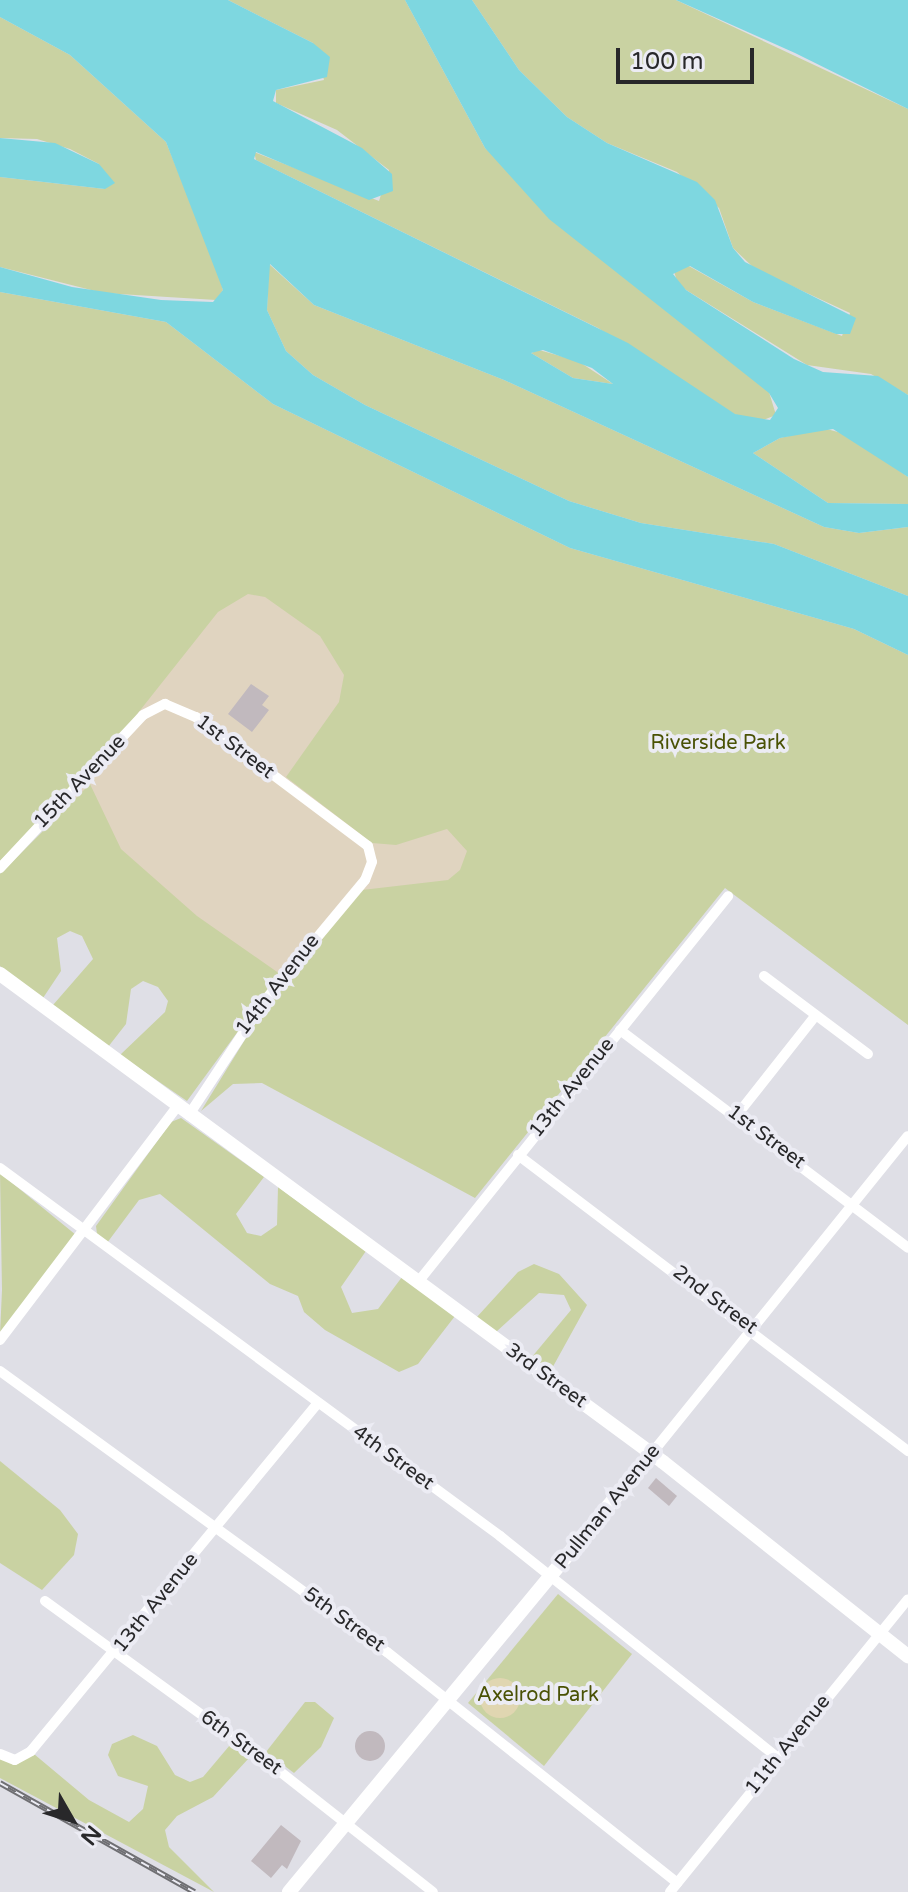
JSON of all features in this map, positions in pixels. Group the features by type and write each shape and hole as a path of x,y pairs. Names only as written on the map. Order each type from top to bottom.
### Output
{"street":[{"name":"1st Street","path":"165,704 196,717 347,828 368,846 372,859"},
{"name":"15th Avenue","path":"0,868 145,712 165,704"},
{"name":"14th Avenue","path":"0,1340 183,1111 265,1000 362,884 372,859"},
{"name":"13th Avenue","path":"418,1282 728,896"},
{"name":"3rd Street","path":"0,974 652,1453 908,1656"},
{"path":"764,976 868,1054"},
{"path":"737,1115 816,1015"},
{"name":"1st Street","path":"620,1030 737,1115 908,1248"},
{"name":"Pullman Avenue","path":"289,1892 304,1885 908,1136"},
{"name":"2nd Street","path":"518,1155 753,1328 908,1451"},
{"name":"4th Street","path":"0,1168 84,1234 551,1577 778,1758"},
{"name":"5th Street","path":"0,1371 450,1701 673,1888"},
{"name":"13th Avenue","path":"0,1754 19,1759 115,1652 318,1403"},
{"name":"11th Avenue","path":"673,1888 908,1599"},
{"name":"6th Street","path":"45,1601 433,1892"}],"shaded area":[{"path":"248,575 704,913 513,1150 51,809"}],"green space":[{"path":"228,0 405,0 485,148 769,392 776,415 758,422 734,414 598,328 256,160 254,152 379,201 389,170 337,130 276,103 276,90 324,80 313,43"},
{"path":"472,0 676,0 908,109 908,395 871,374 807,365 678,285 674,271 687,265 753,302 842,336 850,313 755,269 733,248 719,208 677,172 607,143 567,117 519,70"},
{"path":"0,17 70,55 166,142 217,268 223,290 216,300 103,293 0,267 0,177 105,189 99,164 70,149 37,139 0,138"},
{"path":"269,264 314,305 504,380 824,527 859,533 908,527 908,596 774,544 641,523 569,501 365,405 313,375 286,351 267,310"},
{"name":"Riverside Park","path":"0,292 166,322 273,404 570,548 854,629 908,655 908,1025 725,888 475,1198 262,1083 233,1084 201,1111 262,1012 362,890 448,880 460,870 467,851 447,829 396,845 372,843 286,777 339,702 344,675 320,636 265,597 248,594 218,612 111,747 0,861"},
{"path":"539,350 578,361 613,384 573,378 531,353"},
{"path":"823,428 849,435 908,477 908,504 828,503 753,453 780,438"},
{"path":"90,784 121,849 197,916 280,974 187,1101 120,1055 165,1012 168,1001 158,987 143,981 131,989 126,1024 108,1047 53,1005 93,959 82,936 70,931 57,938 61,971 43,998 0,966 0,874"},
{"path":"181,1118 264,1177 236,1214 247,1233 261,1236 277,1225 278,1187 366,1251 341,1287 352,1313 378,1309 402,1277 455,1316 418,1364 399,1372 325,1330 304,1312 298,1296 270,1284 160,1194 139,1200 107,1243 97,1234 96,1226 171,1122"},
{"path":"0,1173 76,1235 0,1334 2,1290"},
{"path":"534,1264 559,1274 587,1305 550,1372 531,1358 571,1310 564,1295 539,1293 496,1332 476,1318 518,1272"},
{"path":"0,1461 60,1510 78,1534 74,1555 42,1590 0,1563"},
{"name":"Axelrod Park","path":"558,1594 632,1654 544,1766 468,1703"},
{"path":"305,1702 315,1702 334,1718 321,1747 294,1773 266,1752"},
{"path":"133,1735 157,1746 175,1775 190,1782 203,1777 230,1745 249,1758 213,1797 177,1816 165,1830 169,1847 214,1892 0,1778 0,1759 17,1764 34,1754 89,1800 129,1822 143,1809 148,1786 118,1776 108,1755 112,1744"}],"sand":[{"path":"500,1678 514,1684 520,1698 514,1712 500,1718 486,1712 480,1698 486,1684"}],"water":[{"path":"0,0 228,0 313,43 330,57 327,77 276,90 273,101 362,148 392,174 393,191 369,200 256,152 254,159 628,343 735,414 770,420 778,408 769,393 549,219 485,148 405,0 472,0 519,70 567,117 607,143 697,182 715,200 733,248 745,262 856,318 850,334 836,334 753,302 690,266 673,274 686,290 794,359 823,372 878,376 908,395 908,477 833,429 780,438 753,453 828,503 908,504 908,527 859,533 824,527 504,380 314,305 270,264 267,310 286,351 313,375 365,405 569,501 641,523 774,544 908,596 908,655 854,629 570,548 273,404 166,322 0,292 0,267 72,287 161,300 213,302 223,290 166,142 70,55 0,17","holes":["543,350 592,368 613,384 573,378 531,353"]},
{"path":"676,0 908,0 908,109 795,53"},
{"path":"0,138 55,143 99,164 115,183 105,189 0,177"}],"building":[{"path":"251,684 269,696 262,705 269,710 252,732 228,714"},
{"path":"656,1478 677,1496 669,1506 648,1488"},
{"path":"370,1731 376,1732 384,1740 384,1752 376,1760 370,1761 364,1760 356,1752 355,1746 356,1740 364,1732"},
{"path":"281,1825 301,1841 287,1869 282,1865 271,1878 251,1861"}],"railway":[{"path":"0,1783 194,1892"}]}
